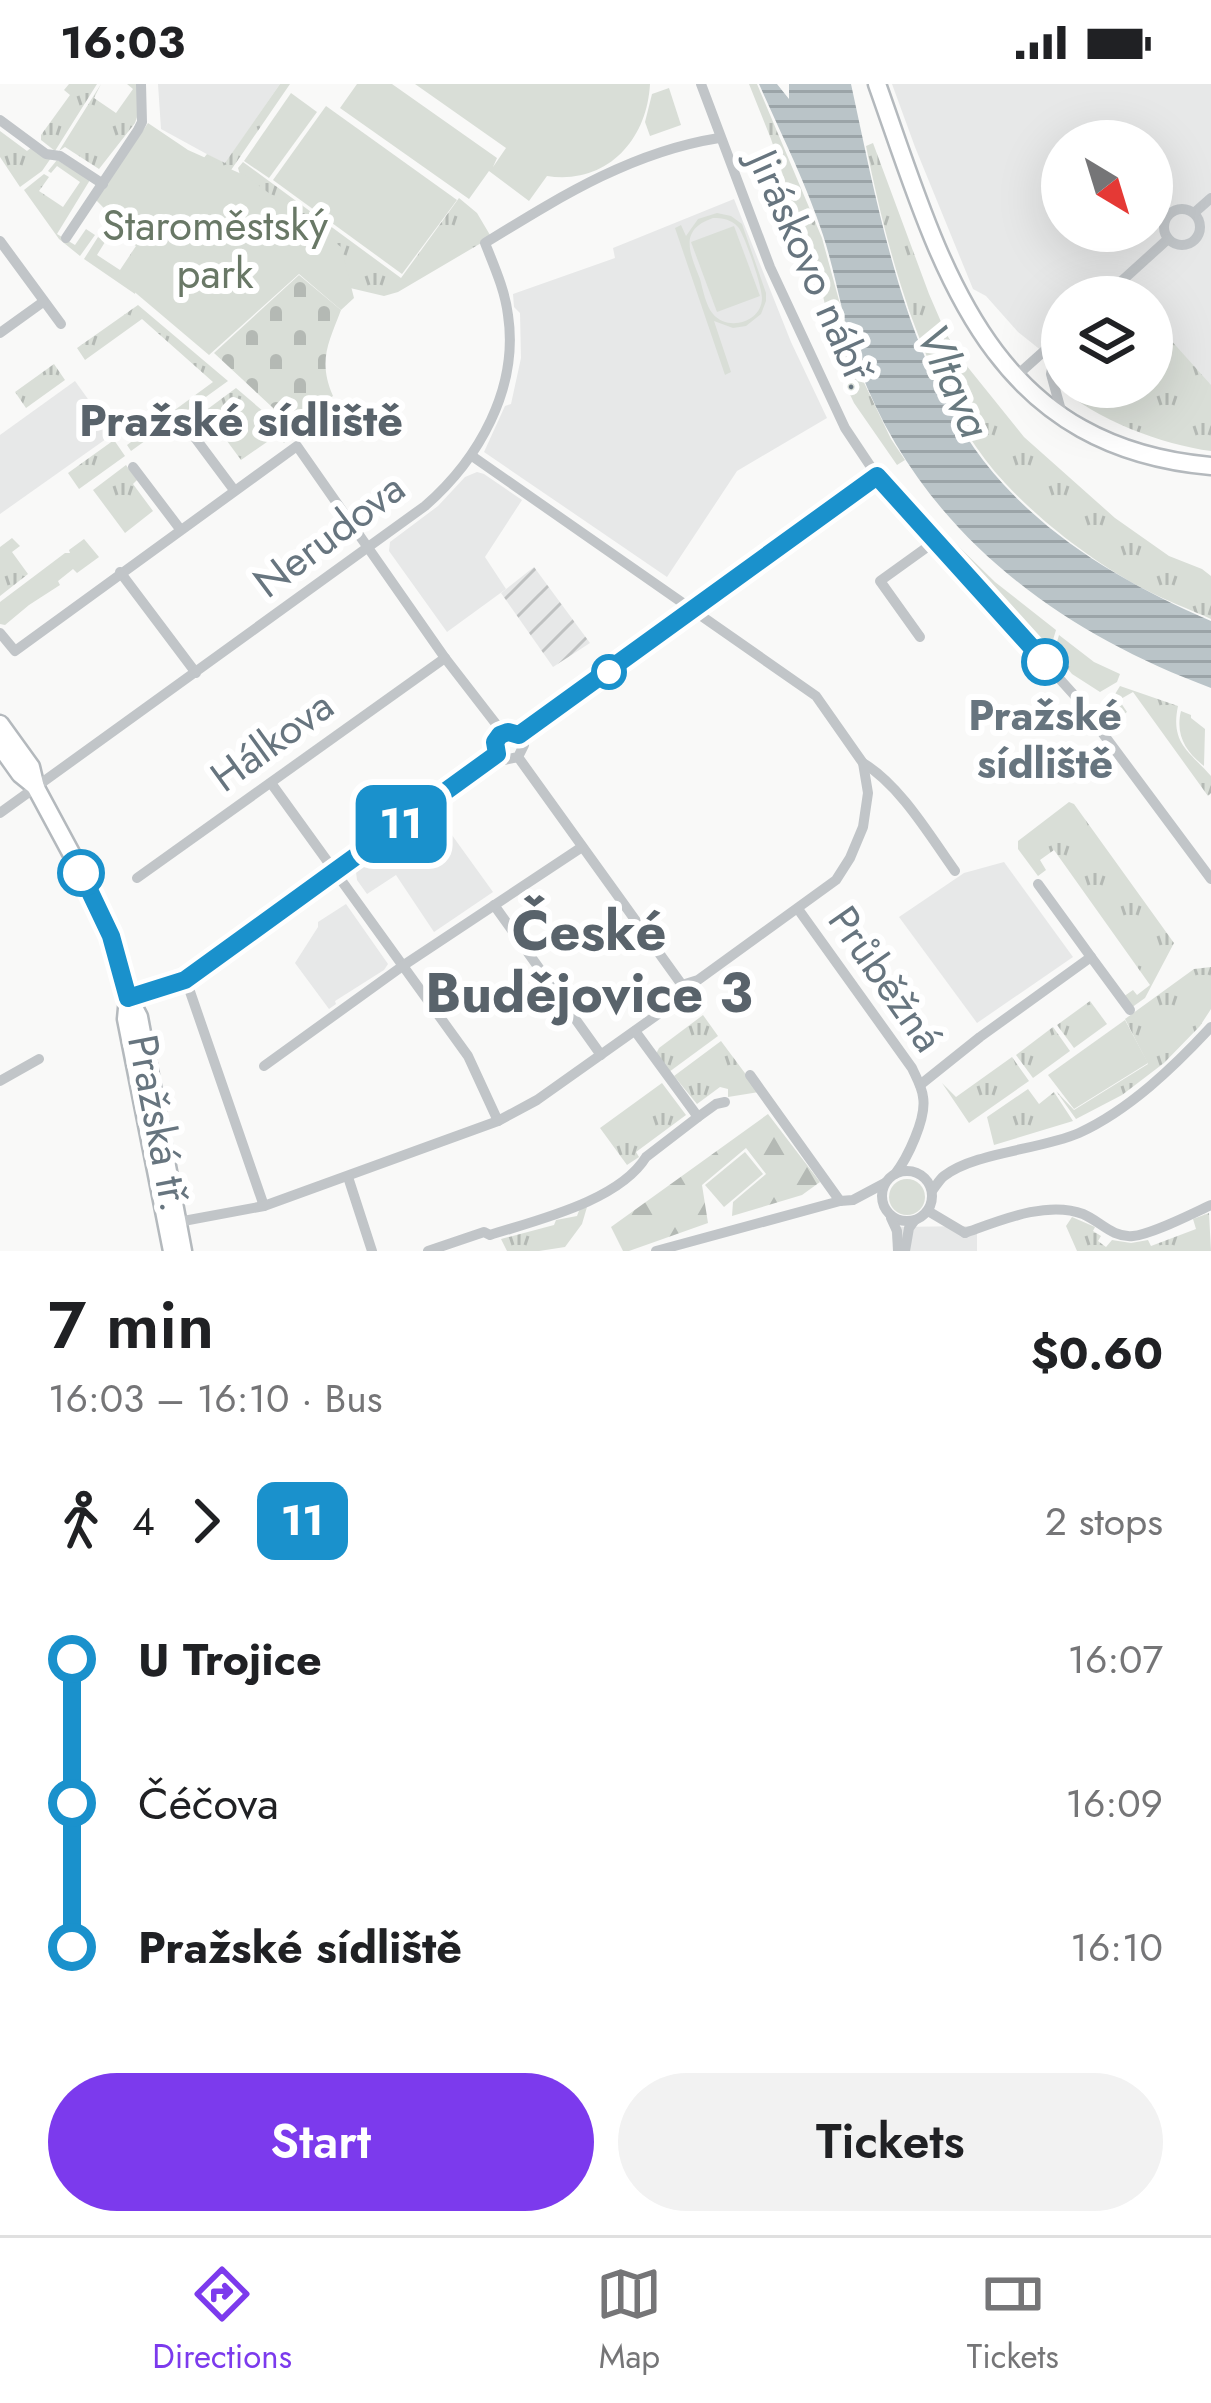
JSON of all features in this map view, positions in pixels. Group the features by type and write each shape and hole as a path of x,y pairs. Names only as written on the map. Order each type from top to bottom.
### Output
{"street":[{"path":"66,238 142,122 141,84"},
{"name":"Jiráskovo nábř.","path":"701,84 770,267 845,428 877,476 1075,696 1211,880"},
{"path":"877,84 956,292 1014,378 1063,417 1128,449 1163,460 1211,466"},
{"path":"0,120 46,154 60,156 103,184"},
{"name":"Nerudova","path":"0,813 370,548 442,491 472,456 498,403 509,344 507,308 485,243 580,185 684,144 719,138"},
{"path":"1194,213 1211,198"},
{"path":"1173,213 1182,209 1194,213 1200,222 1197,238 1183,245 1173,241"},
{"path":"0,242 62,324"},
{"path":"1127,276 1154,252"},
{"path":"0,334 43,302"},
{"path":"1014,378 1041,353"},
{"path":"1060,408 1063,417"},
{"path":"187,428 234,490"},
{"path":"0,633 14,651 297,446 445,658 503,733 519,735 877,476"},
{"path":"472,456 810,690 863,763 877,771 955,871"},
{"path":"134,467 180,529"},
{"path":"920,637 880,581 937,540"},
{"path":"120,572 196,674"},
{"name":"Hálkova","path":"137,878 445,658"},
{"name":"Pražská tř.","path":"0,724 31,766 36,788 111,936 128,998 139,1017 184,1251"},
{"path":"497,754 495,742 503,733"},
{"path":"497,754 509,761 518,758 524,745 519,735"},
{"name":"Pražská tř.","path":"0,746 20,775 36,788"},
{"path":"128,998 185,980 497,754"},
{"path":"178,1222 264,1206 498,1121 537,1100 679,997 682,985 518,758"},
{"path":"682,985 698,980 837,879 863,827 868,793 863,763"},
{"path":"271,783 468,1056 498,1121"},
{"path":"264,1066 404,965 582,847"},
{"path":"1038,884 1130,1010"},
{"path":"494,905 601,1055"},
{"name":"Průběžná","path":"656,1251 847,1201 890,1179 908,1155 925,1103 920,1085 797,909"},
{"path":"920,1085 1091,957"},
{"path":"185,980 264,1206"},
{"name":"Pražská tř.","path":"128,998 126,1019 172,1251"},
{"path":"902,1251 909,1228 928,1211 932,1191 943,1177 969,1164 1058,1141 1093,1126 1148,1088 1211,1027"},
{"path":"635,1031 698,1117"},
{"path":"0,1081 39,1059"},
{"path":"750,1075 847,1201 876,1204 902,1221 914,1221"},
{"path":"428,1251 588,1203 724,1102"},
{"path":"908,1155 932,1191"},
{"path":"902,1251 882,1196 890,1179 918,1174 943,1177"},
{"path":"348,1177 371,1251"},
{"path":"928,1211 965,1240 1011,1217 1061,1210 1083,1214 1117,1235 1135,1236 1211,1205"}],"shaded area":[{"path":"158,84 280,84 225,164 161,129"},
{"path":"759,84 777,84 789,99 789,84 851,84 902,295 944,397 971,443 1026,507 1075,547 1127,580 1211,621 1211,688 1098,636 1046,603 955,524 917,477 885,425 859,367 816,216"},
{"path":"892,84 1211,84 1211,429 1173,402 1173,276 1041,276 1041,350 973,289"},
{"path":"734,199 827,418 737,471 667,577 484,452 505,406 511,404 521,358 520,313 513,294 615,258 613,248"},
{"path":"75,381 113,434 0,514 0,435"},
{"path":"477,472 522,500 485,557 506,589 447,632 389,551 390,542 438,506 465,477"},
{"path":"534,567 590,643 553,667 501,593"},
{"path":"436,813 493,892 434,932 396,875 367,894 356,872"},
{"path":"1004,862 1073,957 977,1023 899,917 964,873"},
{"path":"346,904 388,964 329,1009 295,963 318,922"},
{"path":"977,1226 977,1251 894,1251 891,1227"}],"green space":[{"path":"69,84 97,84 55,151 41,135 70,95 64,90"},
{"path":"101,84 94,98 116,113 133,89 127,84 137,84 138,114 99,169 65,147 59,151"},
{"path":"280,84 290,84 229,173 203,159 207,154 225,163"},
{"path":"357,84 392,84 497,158 493,167 506,148 415,84 650,84 641,124 619,155 588,173 547,176 529,201 489,171 469,199 340,108"},
{"path":"749,84 757,84 822,238 858,370 905,460 897,465 854,403 824,339 832,336 823,296"},
{"path":"669,88 681,125 650,136 645,122 652,94"},
{"path":"291,93 317,112 269,178 244,161"},
{"path":"326,106 457,200 402,274 273,180"},
{"name":"Staroměstský park","path":"148,123 188,150 246,176 341,247 354,298 341,310 299,274 209,355 118,278 139,244 96,200"},
{"path":"0,131 27,151 32,147 51,158 20,187 0,157"},
{"path":"873,143 929,294 958,355 1024,437 1115,518 1169,556 1211,576 1211,619 1144,589 1089,555 1020,498 977,448 953,410 914,324 875,189 866,146"},
{"path":"57,160 90,180 57,234 75,245 86,229 95,235 80,256 59,239 24,190 44,174 49,177 39,191 63,207 80,182 57,166 48,171"},
{"path":"243,162 401,278 459,198 477,213 490,235 398,292 384,296 350,288 240,175"},
{"path":"135,203 146,246 135,294 84,259 98,237 105,242 97,255 120,270 136,246 114,231 107,240 100,235"},
{"path":"717,213 742,224 766,293 761,314 746,326 733,328 714,321 731,372 725,375 675,228 681,225 686,236 698,219","holes":["713,218 738,227 759,283 761,306 743,322 727,322 713,314 690,251 695,229"]},
{"path":"734,226 760,296 717,312 691,242"},
{"path":"299,275 341,310 326,362 333,396 311,413 316,421 300,433 214,353"},
{"path":"138,305 228,381 131,451 127,445 213,382 142,319 85,360 77,348"},
{"path":"1173,342 1211,385 1211,451 1130,429 1091,409 1173,408"},
{"path":"54,364 65,380 26,408 15,392"},
{"path":"236,388 291,435 284,443 277,435 241,460 205,411"},
{"path":"114,440 125,456 79,489 68,473"},
{"path":"126,465 153,511 125,533 93,490"},
{"path":"949,537 995,582 1056,630 1050,650 1031,637"},
{"path":"12,538 20,546 12,552 28,574 0,596 0,547"},
{"path":"84,539 99,557 77,573 73,569 58,581 60,585 0,624 0,602"},
{"path":"1059,635 1094,662 1120,674 1117,682 1100,692 1072,674 1054,652"},
{"path":"1120,686 1178,706 1179,739 1211,776 1208,796 1133,692 1119,700 1127,712 1119,717 1109,704"},
{"path":"1181,711 1205,729 1204,766 1183,742"},
{"path":"1069,802 1174,943 1145,998 1131,1008 1123,997 1133,990 1137,995 1150,985 1054,850 1040,860 1046,870 1038,876 1018,849 1018,841"},
{"path":"1211,967 1211,1009 1200,1026 1164,1063 1122,1095 1076,1119 1056,1091 1074,1110 1148,1064 1125,1019 1194,969"},
{"path":"1090,1001 1107,1024 1074,1048 1057,1025"},
{"path":"703,1015 718,1036 669,1072 656,1054 659,1048"},
{"path":"1125,1020 1148,1063 1074,1109 1048,1075"},
{"path":"1053,1027 1070,1051 1033,1078 1016,1055"},
{"path":"721,1041 759,1092 728,1097 728,1089 720,1087 697,1104 674,1076"},
{"path":"1012,1057 1029,1081 969,1123 942,1083 956,1097"},
{"path":"662,1083 686,1115 636,1152 639,1157 627,1165 600,1128"},
{"path":"1028,1089 1039,1104 1054,1092 1073,1121 994,1145 987,1117"},
{"path":"768,1114 820,1182 802,1195 732,1216 733,1202 766,1174 746,1148 702,1185 708,1223 623,1251 611,1227"},
{"path":"745,1152 763,1174 724,1207 705,1185"},
{"path":"907,1179 920,1184 925,1197 920,1210 907,1215 894,1210 889,1197 894,1184"},
{"path":"587,1207 582,1224 565,1247 507,1251 501,1239 554,1225"},
{"path":"1209,1213 1211,1251 1077,1251 1066,1226 1072,1217 1095,1227 1093,1231 1101,1236 1098,1241 1106,1247 1112,1240 1148,1240 1151,1246 1196,1229 1193,1219"}],"bus line":[{"name":"11","path":"81,873 111,936 128,998 185,980 497,754 495,742 500,735 519,735 877,476 1045,662"}],"place":[{"name":"Pražské sídliště","path":"1045,662"}],"district":[{"name":"Pražské sídliště","path":"241,420"},
{"name":"České Budějovice 3","path":"589,962"}],"water label":[{"name":"Vltava","path":"954,381"}]}
